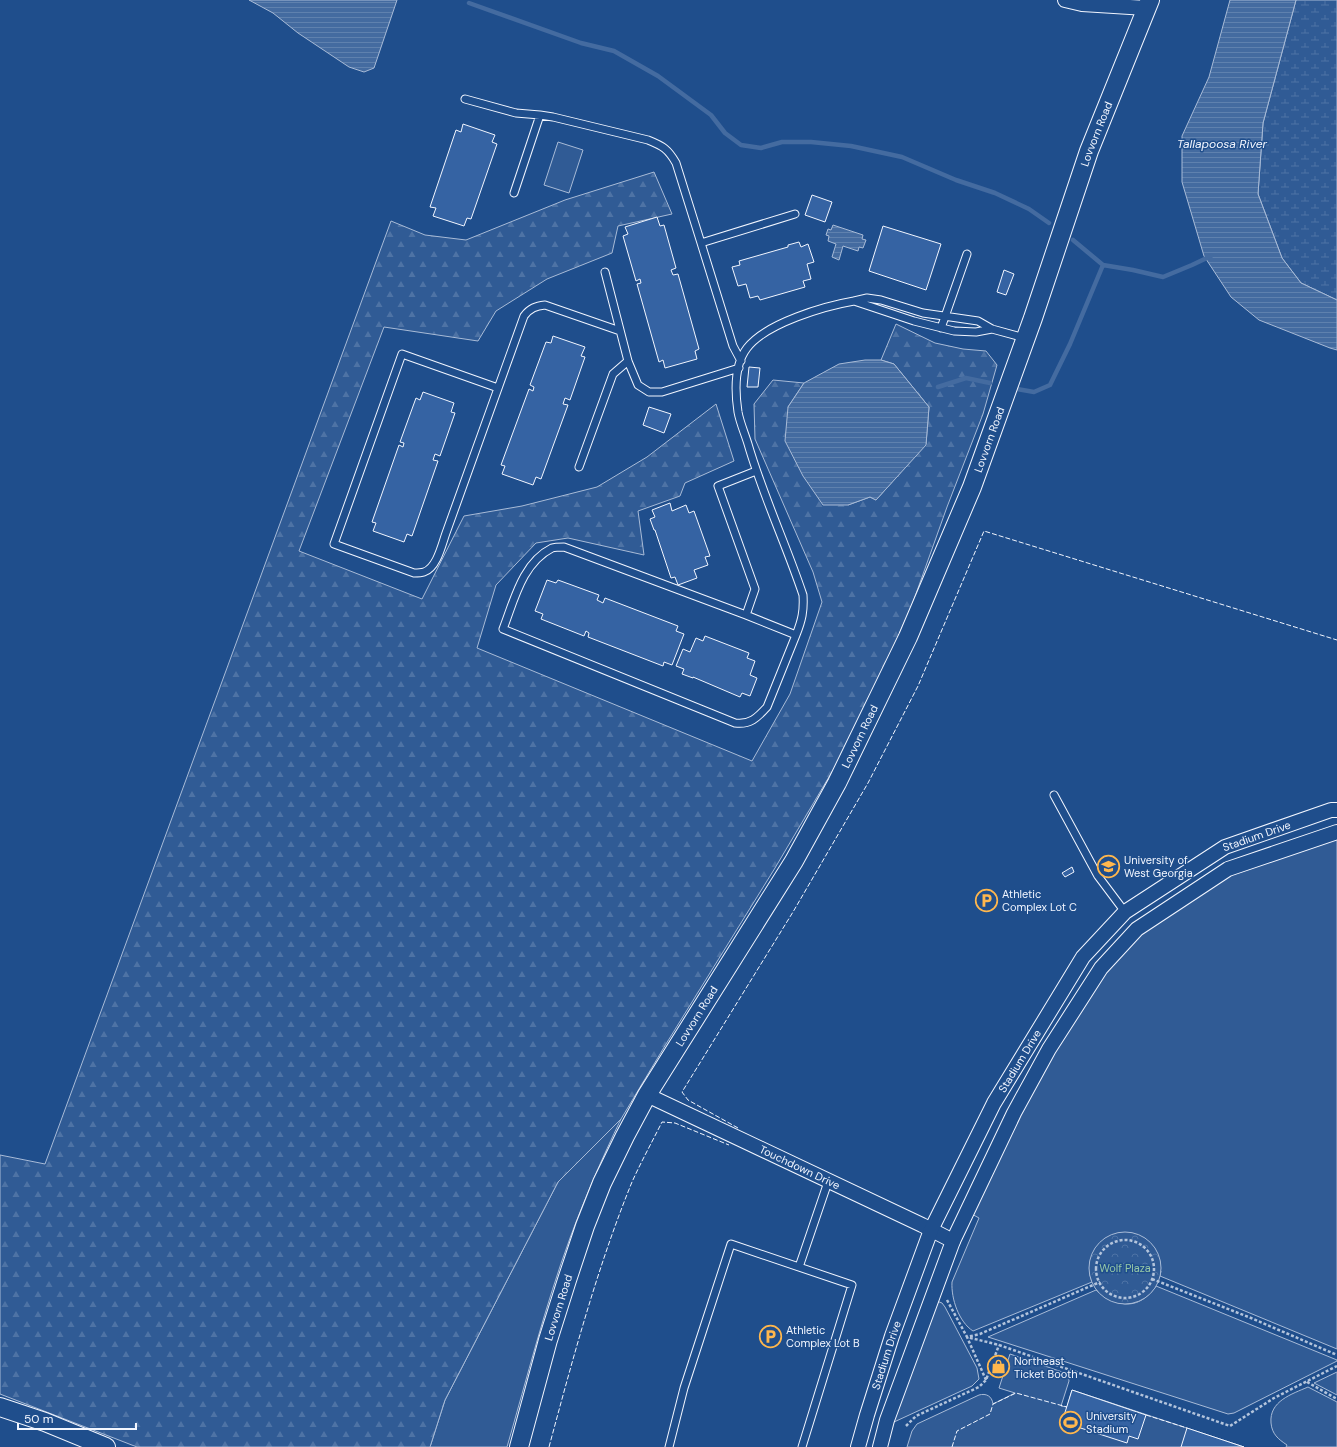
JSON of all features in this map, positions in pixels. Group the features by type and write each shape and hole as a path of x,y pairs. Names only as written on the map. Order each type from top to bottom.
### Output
{"street":[{"path":"1065,0 1082,4 1148,4"},
{"name":"Lovvorn Road","path":"519,1447 548,1340 585,1226 602,1183 624,1136 646,1094 794,861 837,783 908,637 972,487 1089,151 1148,4"},
{"name":"Stadium Drive","path":"858,1447 892,1336 931,1230 994,1103 1083,957 1125,912 1224,847 1331,810 1337,810"},
{"name":"Stadium Drive","path":"880,1447 887,1420 953,1241 1014,1113 1049,1049 1101,968 1137,929 1228,869 1337,832"},
{"name":"Touchdown Drive","path":"646,1094 953,1241"},
{"path":"0,1407 45,1422 106,1447"}],"lane":[{"path":"464,99 516,113 540,115 648,140 663,146 671,154 676,163 733,346 740,364"},
{"path":"514,193 540,115"},
{"path":"701,243 795,214"},
{"path":"942,328 967,254"},
{"path":"605,272 628,361 638,385 649,392 662,392 740,364"},
{"path":"796,635 564,547 553,548 536,559 522,579 503,629 735,723 743,724 752,721 767,708 796,635 804,610 803,595 756,471 738,413 737,376 746,348 776,325 835,305 867,298 881,300 923,313 978,321 992,329 1025,338"},
{"path":"854,301 914,321 954,331 976,332 992,329"},
{"path":"498,388 402,354 334,544 414,573 424,572 429,569 434,564 438,554 498,388 524,316 529,310 545,305 620,331"},
{"path":"579,468 613,374 628,361"},
{"path":"746,615 755,588 718,486 756,471"},
{"path":"1054,795 1098,876 1125,912"},
{"path":"799,1267 828,1182"},
{"path":"669,1447 684,1388 731,1244 852,1285 802,1447"}],"path":[{"path":"1123,1240 1137,1243 1148,1252 1152,1260 1154,1270 1152,1279 1147,1287 1140,1293 1127,1297 1113,1295 1105,1290 1097,1273 1097,1264 1100,1255 1106,1247 1114,1242 1123,1240"},
{"path":"1152,1279 1251,1318 1337,1355"},
{"path":"967,1337 980,1334 1100,1282"},
{"path":"947,1299 967,1337 986,1380"},
{"path":"967,1337 999,1345 1230,1426 1274,1398 1337,1366"},
{"path":"906,1426 916,1416 979,1387 986,1380 999,1345"},
{"path":"1307,1382 1337,1399"}],"green space":[{"path":"1296,0 1337,0 1337,300 1301,283 1282,258 1258,194 1263,123"},
{"path":"558,142 583,150 569,193 544,185"},
{"path":"654,172 672,214 618,226 612,253 547,279 496,311 478,341 384,327 299,551 422,599 464,516 522,506 597,487 647,457 716,404 734,461 685,483 680,496 638,511 644,555 568,538 536,543 496,585 477,648 752,761 790,694 822,602 813,572 755,439 754,404 773,380 804,383 788,407 848,505 870,497 876,500 926,444 929,407 894,364 881,360 896,324 935,343 963,349 986,351 997,365 983,414 947,507 912,605 855,733 775,868 621,1119 558,1182 445,1400 430,1447 137,1447 0,1394 0,1155 45,1164 391,221 425,235 466,240 565,200"},
{"path":"1337,836 1337,1349 1160,1276 1161,1271 1090,1275 1092,1282 973,1331 964,1322 957,1310 952,1289 952,1282 979,1218 970,1213 994,1159 1091,989 1144,931 1233,872"},
{"path":"621,1119 607,1148 570,1238 544,1316 507,1447 430,1447 445,1400 558,1182"},
{"name":"Wolf Plaza","path":"1125,1232 1145,1238 1155,1248 1161,1268 1155,1288 1145,1298 1125,1304 1105,1298 1095,1288 1089,1268 1095,1248 1105,1238"},
{"path":"1156,1286 1337,1361 1234,1413 1228,1414 988,1337 1096,1290 1104,1296 1119,1303 1131,1304 1142,1300 1152,1292"},
{"path":"934,1300 942,1303 945,1307 977,1368 979,1379 972,1386 894,1422 894,1418"},
{"name":"University Stadium","path":"1010,1354 1068,1374 1069,1381 1061,1406 1067,1407 1072,1390 1244,1447 907,1447 912,1431 917,1424 979,1395 984,1394 988,1396 993,1404 1015,1393 999,1388"},
{"path":"1337,1372 1337,1395 1314,1383"},
{"path":"1308,1387 1337,1402 1337,1447 1286,1447 1287,1445 1274,1433 1271,1423 1271,1415 1274,1409 1283,1399"}],"water":[{"path":"249,0 397,0 374,68 364,72 349,67 298,33 273,13"},
{"name":"Tallapoosa River","path":"1230,0 1296,0 1263,123 1258,194 1282,258 1301,283 1337,300 1337,350 1259,320 1231,297 1204,256 1182,182 1182,136 1209,77"},
{"path":"833,225 863,235 862,239 866,240 863,248 859,247 858,251 843,246 839,260 832,257 836,244 828,241 829,236 826,235 828,229 831,230"},
{"path":"865,360 881,360 894,364 929,407 926,445 876,500 870,497 848,505 823,505 803,476 785,441 788,407 804,383 839,364"}],"building":[{"path":"463,124 495,135 492,142 497,144 471,219 467,218 464,226 433,216 436,208 430,207 456,130 461,132"},
{"path":"812,195 832,202 825,222 805,215"},
{"path":"657,217 660,226 664,225 676,268 671,270 673,275 678,274 699,349 695,351 697,359 665,368 663,360 659,362 637,284 641,283 640,279 636,281 623,236 628,234 625,227"},
{"path":"883,226 941,244 926,290 869,271"},
{"path":"799,242 801,247 808,244 814,262 807,264 811,279 803,281 805,287 760,300 758,296 750,298 746,284 738,286 732,267 740,265 739,261 788,247 788,245"},
{"path":"1004,270 1014,274 1006,295 997,292"},
{"path":"553,336 585,347 581,356 585,357 570,400 565,398 563,404 568,405 541,479 536,477 533,485 502,474 505,466 501,465 529,389 533,391 534,387 530,385 546,342 551,343"},
{"path":"749,367 760,368 758,387 747,387"},
{"path":"423,392 454,403 451,412 455,413 440,456 435,454 433,460 438,461 412,536 407,534 404,542 373,531 376,523 372,522 399,445 403,447 404,443 400,442 416,398 420,400"},
{"path":"649,407 671,414 664,433 643,425"},
{"path":"670,503 672,511 686,505 689,513 694,511 710,556 705,557 708,565 694,570 697,578 678,585 675,577 671,578 650,519 655,517 652,510"},
{"path":"547,580 556,583 558,580 599,595 597,600 603,603 605,598 678,626 676,631 684,634 672,665 664,662 663,666 588,637 589,633 586,631 584,636 541,619 543,614 535,611"},
{"path":"705,636 749,653 747,658 755,661 750,675 757,678 750,696 742,693 740,697 693,677 682,674 684,669 676,666 683,649 690,652 696,638 703,641"},
{"path":"1072,867 1074,872 1065,877 1062,873"},
{"name":"Northeast Ticket Booth","path":"997,1358 1005,1361 999,1376 992,1373"},
{"path":"1072,1390 1146,1415 1138,1439 1129,1436 1127,1443 1062,1422"},
{"path":"1187,1428 1244,1447 1181,1447"}],"waterway":[{"path":"469,3 581,43 614,51 658,76 711,115 725,133 741,145 761,148 782,142 811,142 851,146 902,157 956,180 995,193 1029,209 1049,223"},
{"path":"1073,240 1103,265 1163,277 1211,256"},
{"path":"1017,389 1034,392 1050,385 1070,344 1103,265"},
{"path":"938,387 966,378 990,383"}],"fence":[{"path":"738,1128 688,1100 682,1092 793,912 868,783 918,686 984,531 1337,640"},
{"path":"549,1447 597,1280 619,1214 632,1182 662,1122 675,1123 729,1145"},
{"path":"952,1447 957,1431 990,1414 993,1404 1016,1393 1067,1407"},
{"path":"1146,1415 1187,1428"}],"place":[{"name":"University of West Georgia","path":"1109,866"},
{"name":"Athletic Complex Lot C","path":"987,900"},
{"name":"Athletic Complex Lot B","path":"770,1336"},
{"name":"Northeast Ticket Booth","path":"998,1367"},
{"name":"University Stadium","path":"1071,1422"}]}
